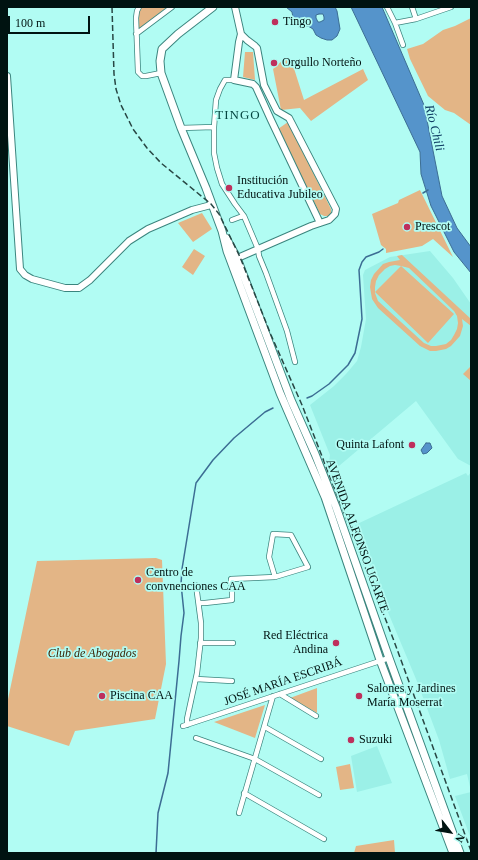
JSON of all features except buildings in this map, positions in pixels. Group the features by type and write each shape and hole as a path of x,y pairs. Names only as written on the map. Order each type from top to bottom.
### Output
{"main road":[{"name":"AVENIDA ALFONSO UGARTE","path":"213,7 178,34 162,49 160,61 161,73 222,231 227,251 234,259 336,507 460,853"},
{"name":"AVENIDA ALFONSO UGARTE","path":"234,259 283,402 324,497 380,660 453,853"}],"street":[{"path":"139,7 136,18 138,72 142,76 161,73"},
{"path":"136,34 172,7"},
{"path":"234,80 241,34 235,7"},
{"path":"387,7 403,46"},
{"path":"412,7 416,19"},
{"path":"394,23 416,19 451,7"},
{"path":"234,259 311,226 330,220 335,214 336,209 333,200 289,118 277,111 264,85 256,46 241,34"},
{"path":"7,76 20,269 25,275 32,279 65,288 79,288 90,280 128,241 148,229 192,210 211,205"},
{"path":"295,362 287,331 259,256 258,249 244,216 222,184 217,168 214,154 216,100 225,80 234,80 253,84 256,87 270,120 320,223"},
{"path":"256,87 264,85"},
{"path":"270,120 280,113"},
{"path":"181,128 214,128"},
{"path":"232,220 244,216"},
{"path":"199,603 232,600 231,579 275,577 308,567 291,534 273,534 269,557 275,577"},
{"path":"196,585 201,623 196,679 232,681"},
{"path":"200,643 233,643"},
{"name":"JOSÉ MARÍA ESCRIBÁ","path":"196,679 185,726 389,658"},
{"path":"280,694 316,716"},
{"path":"239,813 273,696"},
{"path":"264,727 321,759"},
{"path":"196,738 255,759 319,795"},
{"path":"244,793 324,839"}],"shaded area":[{"path":"286,7 335,7 340,29 337,36 332,40 327,40 316,35 313,29 308,26 299,28 300,24 292,24 292,12","holes":["323,14 324,20 318,22 316,15"]},
{"path":"351,7 382,7 424,105 442,196 457,228 471,247 471,273 454,252 431,206 421,174 420,152"},
{"path":"430,251 453,278 471,304 471,466 458,459 416,401 333,471 329,463 330,455 310,405 334,386 357,361 366,319 363,275 365,270 390,257"},
{"path":"426,443 430,443 432,448 427,453 423,454 421,450"},
{"path":"471,472 470,787 467,774 450,779 439,740 416,679 377,586 355,525 466,473 468,476"},
{"path":"377,746 392,783 357,792 351,756"},
{"path":"471,792 471,839 455,796"}],"green space":[{"path":"142,7 167,7 140,29 138,27 138,13"},
{"path":"471,18 471,125 454,113 445,110 428,96 410,59 407,49 423,44 443,30"},
{"path":"245,52 253,52 255,80 243,77"},
{"path":"286,57 291,59 304,100 363,69 368,80 311,121 300,108 281,110 273,69"},
{"path":"288,122 331,209 331,213 328,216 320,214 278,129"},
{"name":"Prescot","path":"420,190 453,257 433,239 422,246 386,253 386,249 381,245 372,214 398,203 399,200"},
{"path":"202,213 212,229 193,242 178,223"},
{"path":"194,249 205,256 193,275 182,267"},
{"path":"402,255 471,319 471,326 462,319 463,326 460,336 451,346 446,349 430,351 420,346 378,308 372,299 370,287 374,274 383,264 400,260 397,256","holes":["395,265 409,268 454,311 457,316 457,329 451,340 446,344 431,346 424,343 378,301 375,293 375,287 379,275 390,266"]},
{"path":"401,266 454,314 428,343 375,292"},
{"path":"471,366 471,381 463,374"},
{"name":"Club de Abogados","path":"156,558 162,560 166,664 155,719 75,731 69,746 7,726 7,704 37,561"},
{"path":"317,688 317,713 290,698"},
{"path":"265,705 255,738 214,722"},
{"path":"350,764 354,788 340,790 336,767"},
{"path":"394,840 395,853 354,853 356,846"}],"waterway":[{"path":"423,193 428,190"},
{"path":"307,398 329,384 348,365 355,353 362,319 359,270 366,257 383,249"},
{"path":"156,853 158,813 168,773 184,613 181,584 182,569 196,483 213,460 234,438 265,412 273,408"}],"railway":[{"path":"112,7 114,74 116,89 121,105 133,129 147,148 161,163 211,204 219,214 240,257 271,335 302,405 394,641 471,851"}],"place":[{"name":"Tingo","path":"275,22"},
{"name":"Orgullo Norteño","path":"274,63"},
{"name":"Institución Educativa Jubileo","path":"229,188"},
{"name":"Prescot","path":"407,227"},
{"name":"Quinta Lafont","path":"412,445"},
{"name":"Centro de convnenciones CAA","path":"138,580"},
{"name":"Red Eléctrica Andina","path":"336,643"},
{"name":"Piscina CAA","path":"102,696"},
{"name":"Salones y Jardines María Moserrat","path":"359,696"},
{"name":"Suzuki","path":"351,740"}],"district":[{"name":"TINGO","path":"238,116"}],"water label":[{"name":"Río Chili","path":"434,128"}]}
